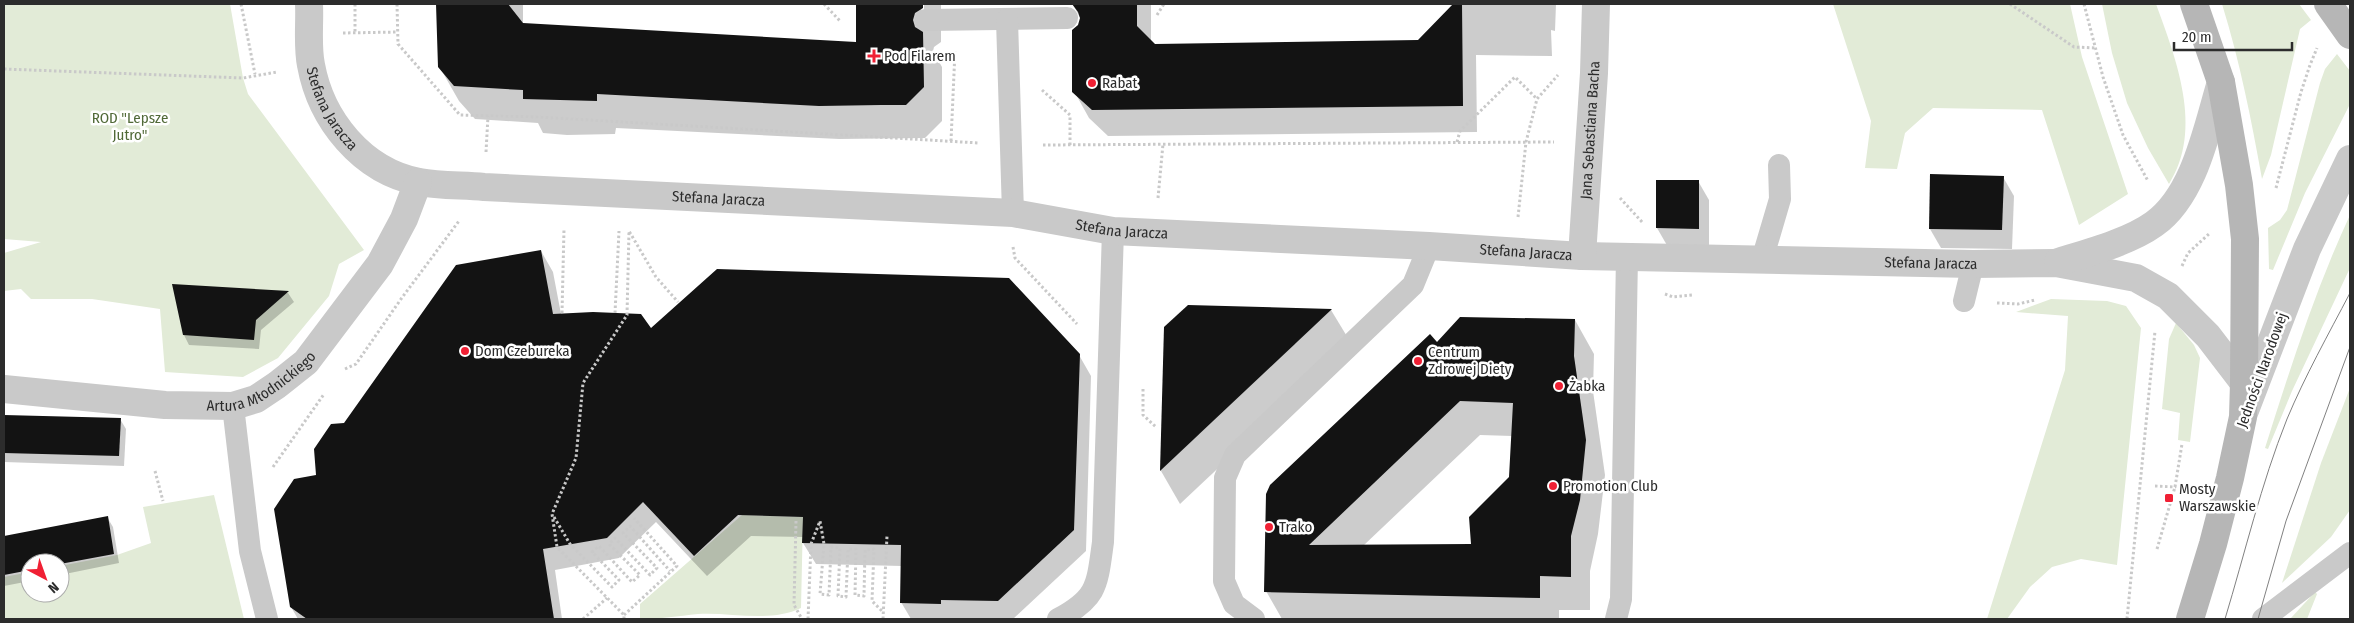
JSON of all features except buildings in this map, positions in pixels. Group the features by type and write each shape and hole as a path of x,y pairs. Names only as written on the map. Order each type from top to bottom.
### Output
{"main road":[{"path":"2194,4 2221,82 2239,185 2245,239 2242,417"},
{"path":"2328,4 2350,35"},
{"name":"Jedności Narodowej","path":"2190,619 2213,544 2242,417"}],"street":[{"name":"Stefana Jaracza","path":"310,4 310,64 323,104 331,119 360,153 371,162 418,182 484,187 1013,213 1113,231 1429,246 1582,256 1973,264 2056,263 2136,278 2168,296 2208,336 2244,383"},
{"name":"Jana Sebastiana Bacha","path":"1582,256 1594,73 1596,4"},
{"name":"Stefana Jaracza","path":"2056,263 2101,248 2147,228 2154,224 2178,201 2201,151 2221,82"},
{"name":"Jedności Narodowej","path":"2242,417 2308,249 2350,159"},
{"name":"Artura Młodnickiego","path":"4,388 165,405 233,406 256,399 278,386 306,362 380,264 404,219 418,182"}],"lane":[{"path":"926,20 1067,18"},
{"path":"1007,20 1013,213"},
{"path":"1762,260 1780,199 1779,165"},
{"path":"1058,619 1077,609 1087,600 1098,579 1102,542 1113,231"},
{"path":"1254,619 1234,604 1224,581 1225,478 1235,455 1413,285 1429,246"},
{"path":"1616,619 1621,599 1627,256"},
{"path":"1964,301 1973,264"},
{"path":"233,406 250,551 267,619"},
{"path":"2263,619 2350,552"}],"path":[{"path":"241,4 255,74"},
{"path":"355,4 355,33"},
{"path":"398,4 398,44 460,115 538,117 1010,145 1589,142"},
{"path":"824,4 841,22"},
{"path":"1156,15 1164,4"},
{"path":"2010,4 2074,47 2096,48"},
{"path":"2084,4 2123,135 2149,183"},
{"path":"951,141 957,20"},
{"path":"310,34 398,32"},
{"path":"2275,194 2304,83 2319,46"},
{"path":"4,69 243,78"},
{"path":"1517,252 1518,205 1526,142 1537,99 1562,71"},
{"path":"1457,142 1460,131 1515,77 1537,99"},
{"path":"1038,86 1070,115 1070,144"},
{"path":"1156,233 1163,144"},
{"path":"1613,191 1645,225"},
{"path":"562,313 564,229"},
{"path":"2188,253 2214,229"},
{"path":"615,313 619,231"},
{"path":"634,518 677,566 624,617 556,547 552,514 576,458 583,383 627,315 628,231 656,277 678,302"},
{"path":"1012,245 1015,258 1095,343 1109,342"},
{"path":"2127,619 2142,485 2156,327"},
{"path":"1143,387 1143,415 1156,427"},
{"path":"2157,549 2175,486 2182,444"},
{"path":"155,472 163,501"},
{"path":"2155,486 2175,486"},
{"path":"552,514 570,544 612,587 619,580 592,552 599,546 632,582 640,575 609,544 616,538 650,575 657,568 623,533 630,526 670,571"},
{"path":"808,619 811,544 820,520 824,544 820,594 829,595 831,547 840,548 838,596 846,597 848,548 856,549 855,595 864,596 865,550 874,549 872,601 883,612"},
{"path":"796,521 794,605 802,619"},
{"path":"883,619 887,536"},
{"path":"583,619 607,598"}],"green space":[{"name":"ROD \"Lepsze Jutro\"","path":"4,4 230,4 243,78 248,94 364,250 339,264 329,296 278,358 243,377 165,372 160,309 92,299 31,299 21,289 4,291 4,253 41,242 4,239"},
{"path":"1833,4 2070,4 2082,57 2128,194 2079,225 2042,110 1933,108 1905,133 1897,169 1865,168 1871,121"},
{"path":"2102,4 2156,4 2178,71 2186,117 2185,140 2179,163 2169,184 2148,148 2127,103 2112,53"},
{"path":"2222,4 2299,4 2311,20 2300,29 2271,155 2262,179 2245,90"},
{"path":"2337,54 2350,71 2350,104 2305,193 2273,270 2269,269 2268,228 2280,220 2287,210 2320,83 2325,69"},
{"path":"2350,215 2350,268 2292,391 2268,449 2265,448 2314,301"},
{"path":"2051,299 2107,301 2126,306 2141,328 2117,565 2081,559 2052,567 2030,587 2007,619 1987,619 2065,370 2068,316 2016,312"},
{"path":"2176,323 2194,345 2200,358 2190,442 2178,440 2180,413 2162,409 2169,339"},
{"path":"2350,388 2350,510 2331,537 2282,583 2321,463"},
{"path":"214,495 244,619 4,619 4,577 20,574 20,603 70,603 70,564 117,555 151,543 143,507"},
{"path":"742,515 803,517 801,608 776,615 763,616 698,614 640,619 640,604"},
{"path":"2315,592 2317,594 2307,619 2290,619"}],"tram line":[{"path":"2225,619 2261,493 2287,419 2309,371 2350,293"},
{"path":"2258,619 2286,521 2350,347"}],"place":[{"name":"Pod Filarem","path":"874,56"},
{"name":"Rabat","path":"1092,83"},
{"name":"Dom Czebureka","path":"465,351"},
{"name":"Centrum Zdrowej Diety","path":"1418,361"},
{"name":"Żabka","path":"1559,386"},
{"name":"Promotion Club","path":"1553,486"},
{"name":"Mosty Warszawskie","path":"2169,498"},
{"name":"Trako","path":"1269,527"}]}
